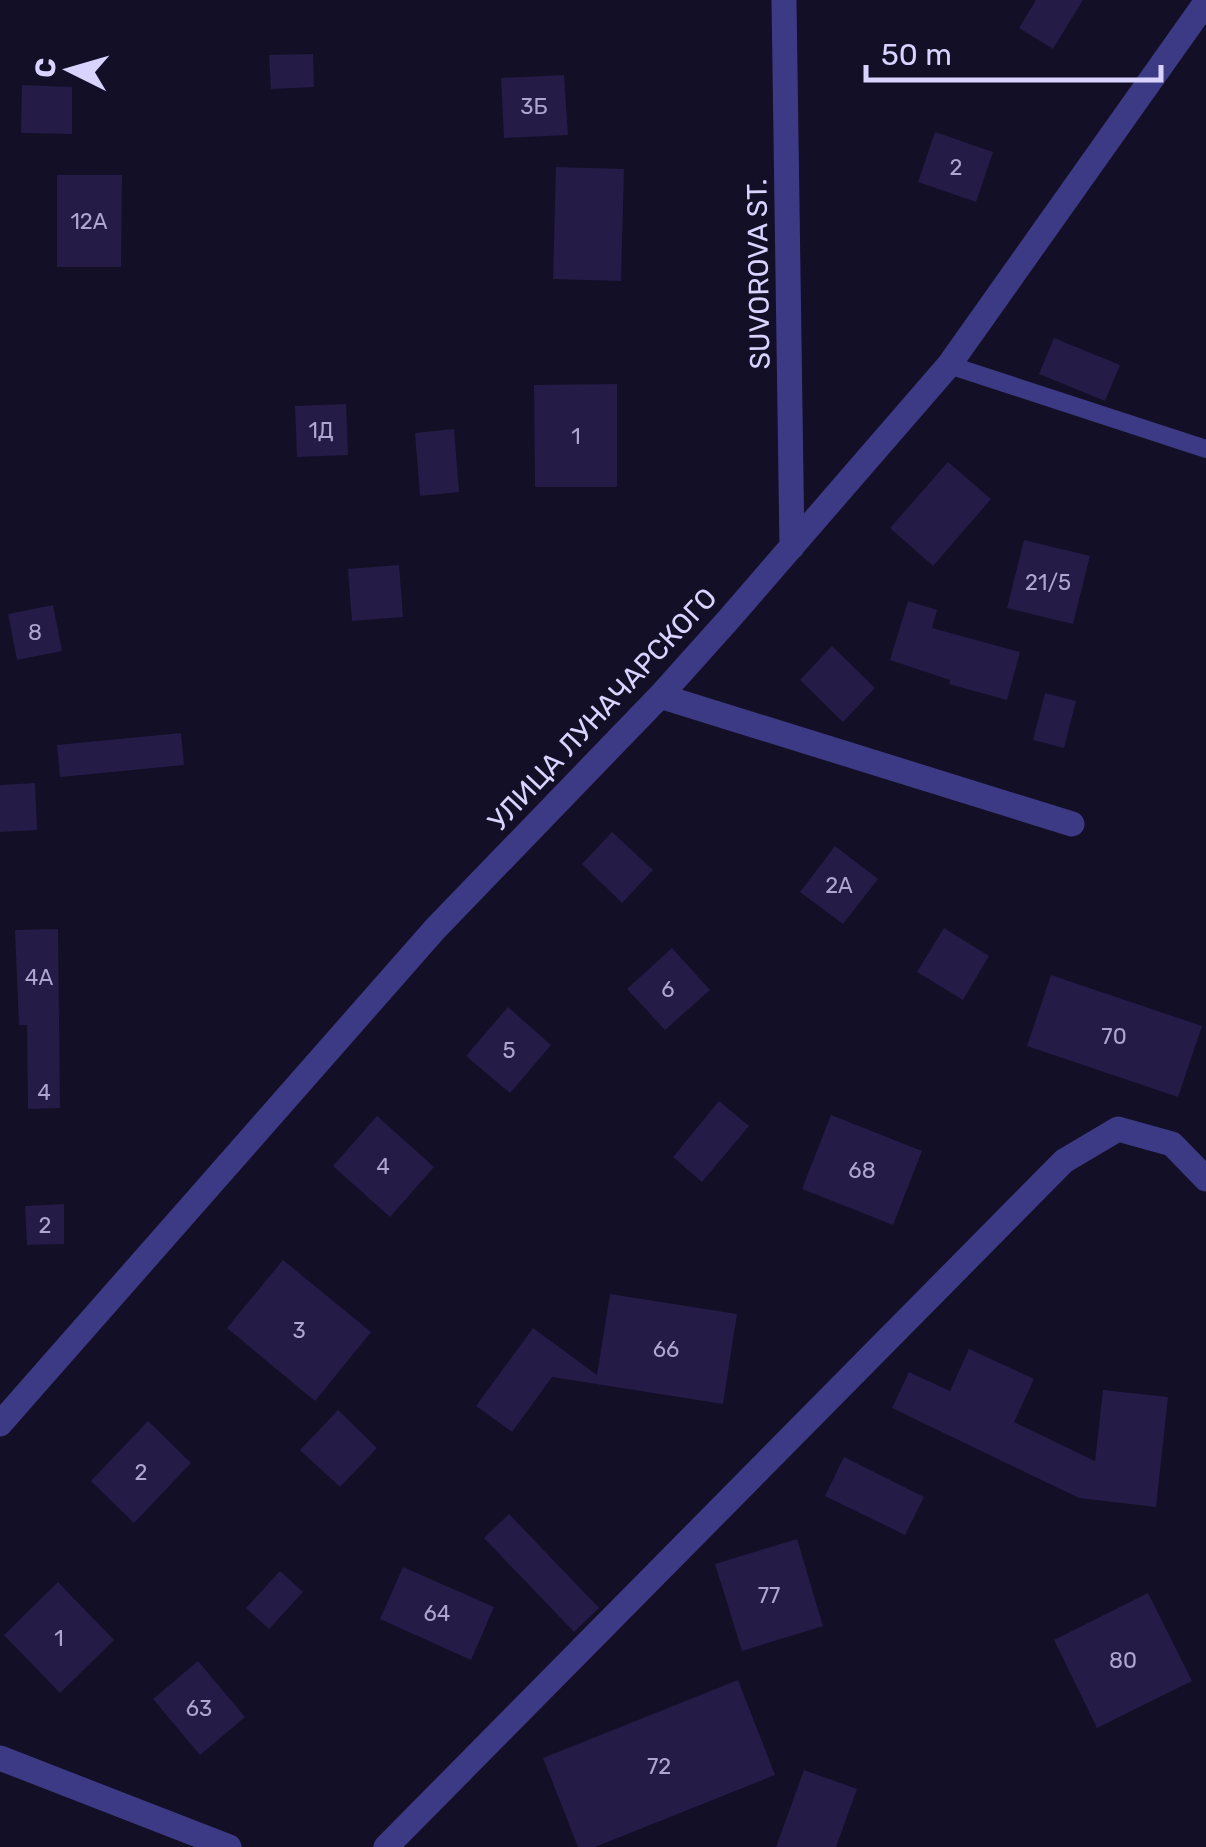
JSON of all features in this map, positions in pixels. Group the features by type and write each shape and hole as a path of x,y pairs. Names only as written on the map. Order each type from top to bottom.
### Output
{"street":[{"name":"SUVOROVA ST.","path":"784,0 792,547"},
{"name":"УЛИЦА ЛУНАЧАРСКОГО","path":"0,1424 435,929 660,696 949,364 1201,16"},
{"path":"660,696 1072,824"},
{"path":"386,1847 1064,1161 1118,1130 1172,1144 1206,1179"},
{"path":"0,1758 183,1840 229,1847"}],"lane":[{"path":"949,364 1206,449"}],"building":[{"path":"1036,0 1083,0 1053,49 1019,28"},
{"path":"313,54 314,87 271,89 269,55"},
{"path":"564,75 568,135 504,138 501,78"},
{"path":"22,85 72,87 72,134 21,133"},
{"path":"935,132 993,152 976,202 918,182"},
{"path":"556,167 624,169 621,281 553,279"},
{"path":"57,175 122,175 121,267 57,267"},
{"path":"1054,338 1120,365 1105,401 1039,374"},
{"path":"617,384 617,487 535,487 534,385"},
{"path":"346,404 348,455 297,457 295,406"},
{"path":"454,429 459,492 420,496 415,433"},
{"path":"948,462 991,499 933,566 890,528"},
{"path":"1024,540 1090,556 1073,624 1007,608"},
{"path":"399,565 403,617 352,621 348,569"},
{"path":"908,601 937,610 932,628 1020,652 1007,700 949,684 950,680 890,660"},
{"path":"53,605 62,651 17,660 8,614"},
{"path":"832,646 875,688 843,722 800,680"},
{"path":"1045,693 1076,701 1064,748 1033,740"},
{"path":"181,733 184,765 60,777 57,745"},
{"path":"35,783 37,830 0,832 0,785"},
{"path":"612,832 653,870 622,903 582,864"},
{"path":"835,846 878,879 843,924 800,892"},
{"path":"944,928 989,956 963,1000 917,972"},
{"path":"58,929 60,1108 28,1109 27,1025 19,1025 15,930"},
{"path":"672,948 710,990 665,1030 627,989"},
{"path":"1051,975 1202,1026 1178,1097 1027,1046"},
{"path":"508,1007 551,1045 510,1093 466,1056"},
{"path":"719,1101 749,1126 702,1182 673,1157"},
{"path":"831,1115 922,1151 893,1225 802,1189"},
{"path":"377,1116 434,1167 390,1217 333,1166"},
{"path":"64,1204 64,1244 27,1245 25,1206"},
{"path":"283,1260 371,1332 315,1401 227,1328"},
{"path":"610,1294 737,1314 723,1404 552,1377 512,1432 476,1406 533,1328 597,1375"},
{"path":"969,1349 1034,1379 1014,1422 1095,1461 1103,1390 1168,1397 1156,1507 1079,1498 892,1408 909,1372 950,1391"},
{"path":"338,1410 377,1448 340,1487 300,1450"},
{"path":"148,1421 191,1463 134,1523 91,1481"},
{"path":"844,1457 924,1497 905,1535 825,1496"},
{"path":"509,1514 599,1608 574,1632 484,1538"},
{"path":"797,1539 823,1626 742,1651 715,1564"},
{"path":"403,1567 494,1607 471,1660 380,1619"},
{"path":"280,1571 303,1592 269,1629 246,1608"},
{"path":"58,1582 114,1640 60,1693 4,1635"},
{"path":"1148,1593 1192,1681 1097,1728 1054,1640"},
{"path":"198,1661 245,1717 200,1755 153,1699"},
{"path":"738,1680 775,1775 595,1847 578,1847 543,1758"},
{"path":"804,1770 857,1789 836,1847 776,1847"}]}
